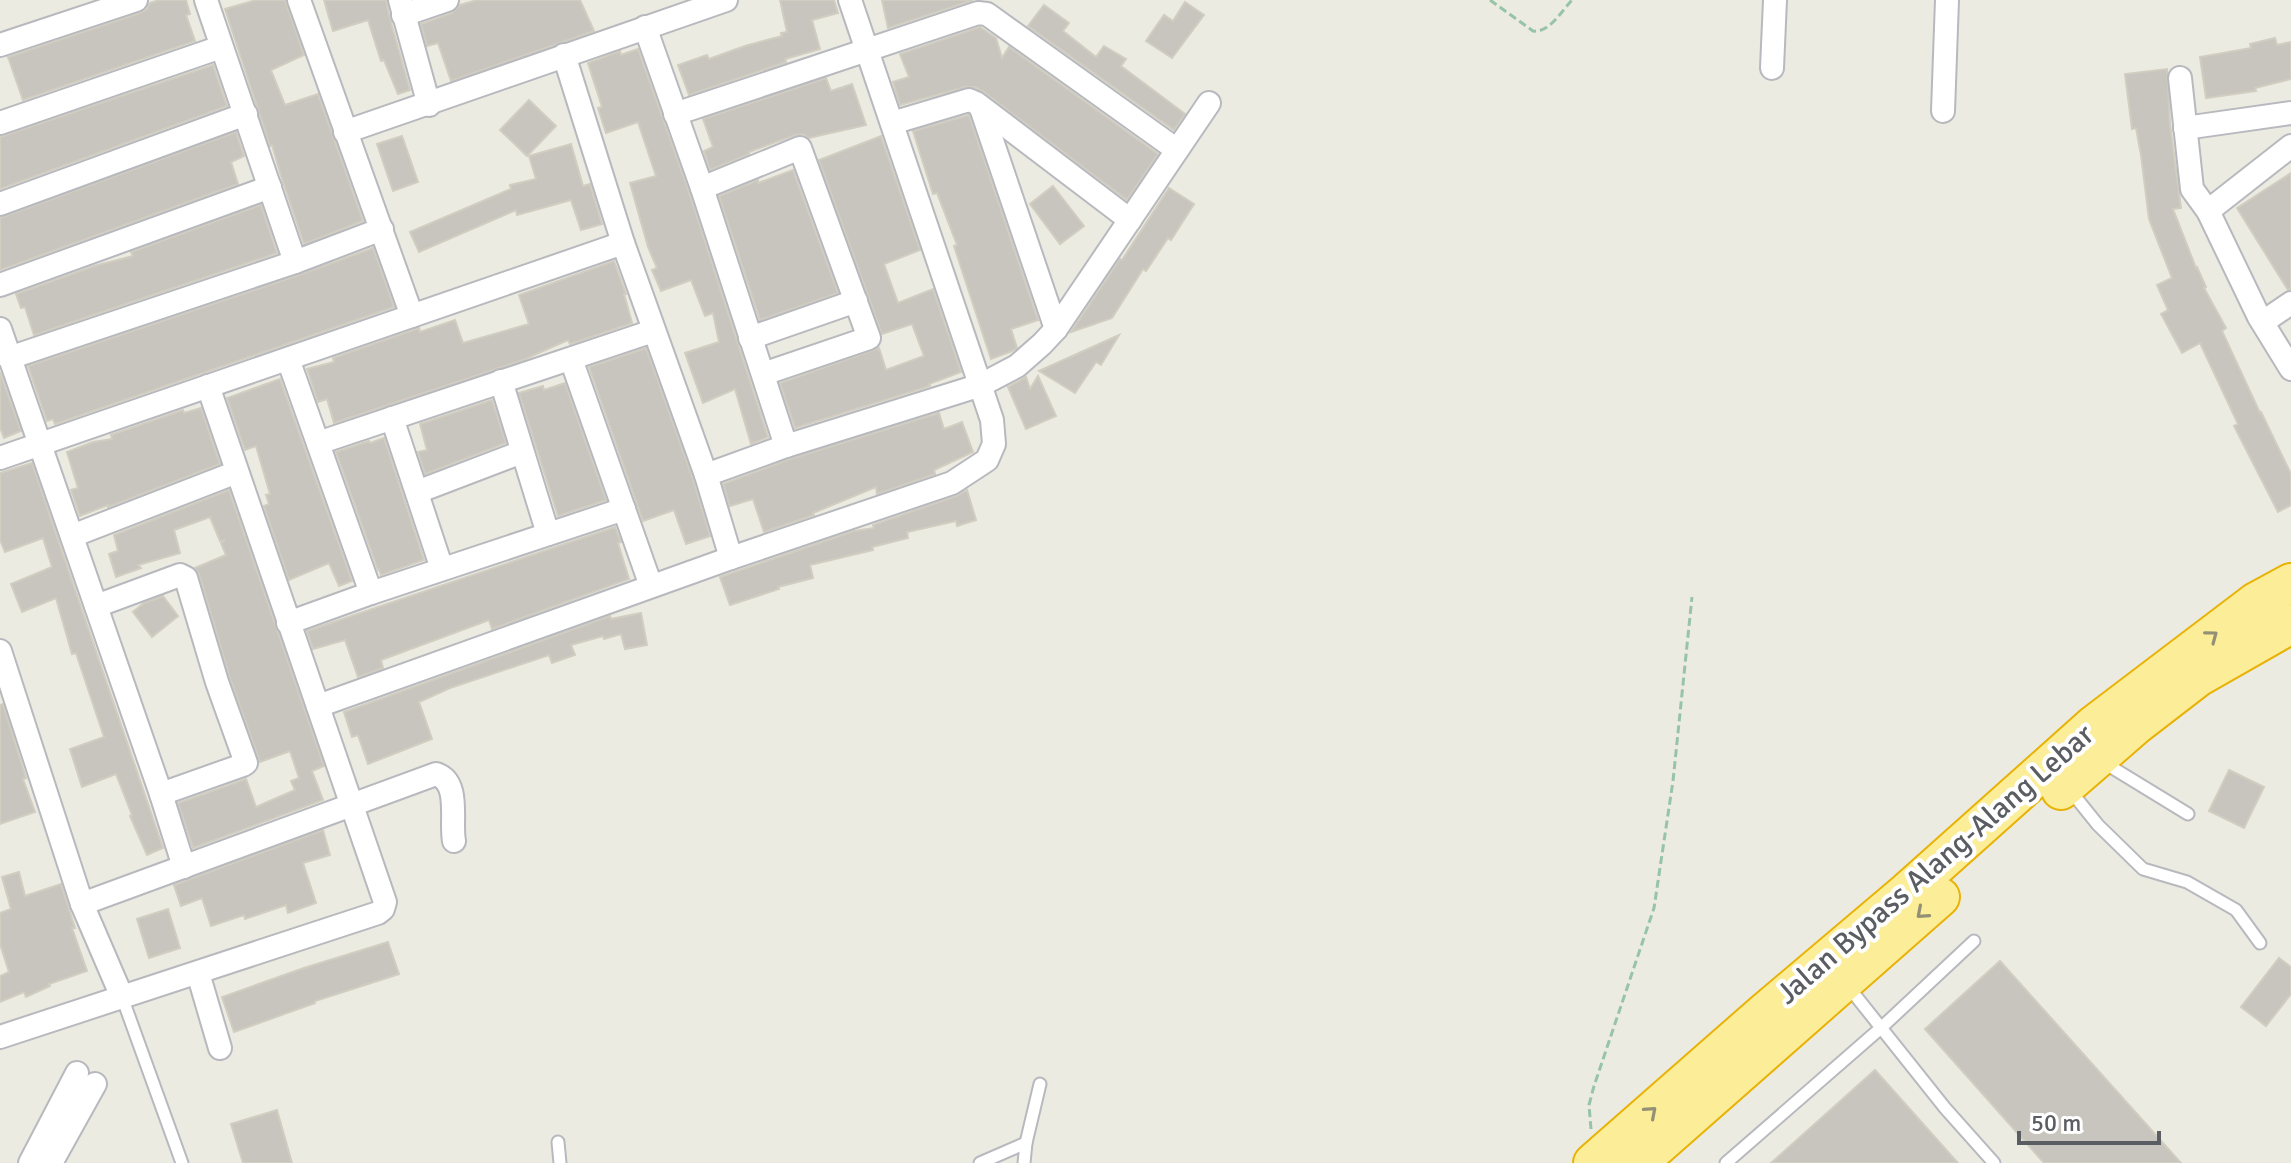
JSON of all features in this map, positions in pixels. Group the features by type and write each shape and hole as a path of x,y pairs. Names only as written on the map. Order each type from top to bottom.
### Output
{"highway":[{"name":"Jalan Bypass Alang-Alang Lebar","path":"1616,1158 1753,1023 1907,892 2094,725 2256,602 2291,583"},
{"name":"Jalan Bypass Alang-Alang Lebar","path":"1616,1158 1844,982 2137,724 2198,677 2291,624"}],"street":[{"path":"0,45 136,0"},
{"path":"206,0 295,262"},
{"path":"299,0 412,316"},
{"path":"429,105 401,7 447,0"},
{"path":"345,132 726,0"},
{"path":"318,706 651,586 952,483 987,460 994,444 992,420 850,0"},
{"path":"1772,68 1775,0"},
{"path":"1943,111 1947,0"},
{"path":"675,114 978,13 987,14 1177,150"},
{"path":"645,27 702,188 786,446"},
{"path":"2,116 221,47"},
{"path":"564,55 623,243 706,475 731,558"},
{"path":"2180,78 2192,189 2208,211 2263,322 2291,369"},
{"path":"892,123 969,100 1130,220"},
{"path":"706,475 786,446 981,385 1017,366 1056,329 1209,103"},
{"path":"981,108 1056,329"},
{"path":"2185,128 2291,113"},
{"path":"0,204 246,114"},
{"path":"2208,211 2291,146"},
{"path":"702,188 800,148 869,338 763,374"},
{"path":"0,285 270,187"},
{"path":"9,358 295,262 382,229"},
{"path":"0,458 623,243"},
{"path":"750,338 856,301"},
{"path":"2263,322 2291,303"},
{"path":"0,329 184,867"},
{"path":"318,443 653,331"},
{"path":"288,359 371,593"},
{"path":"571,359 651,586"},
{"path":"501,381 548,534"},
{"path":"0,1037 383,909 385,902 208,386"},
{"path":"392,418 442,569"},
{"path":"417,492 522,452"},
{"path":"72,536 237,472"},
{"path":"288,623 624,509"},
{"path":"96,606 180,575 186,578 217,682 247,758 243,765 161,794"},
{"path":"0,651 82,904 122,997"},
{"path":"82,904 439,775 447,781 452,794 454,841"},
{"path":"198,973 220,1048"},
{"path":"30,1163 86,1079 51,1163"}],"lane":[{"path":"2097,759 2188,814"},
{"path":"2066,786 2098,825 2143,869 2187,882 2236,910 2260,943"},
{"path":"1726,1163 1882,1027 1974,941"},
{"path":"1844,982 1945,1108 1994,1163"},
{"path":"122,997 182,1163"},
{"path":"1024,1163 1040,1084"},
{"path":"558,1142 560,1163"},
{"path":"980,1163 1026,1143"}],"path":[{"path":"1490,0 1533,31 1539,32 1572,0"},
{"path":"1616,1158 1590,1124 1589,1105 1654,908 1673,781 1692,597"}],"building":[{"path":"186,0 190,14 186,15 195,41 23,100 8,57 140,13 150,3"},
{"path":"256,0 285,0 304,55 271,70 285,105 318,94 363,221 304,244 225,9"},
{"path":"324,0 386,0 410,90 398,94 384,60 381,61 368,20 333,31"},
{"path":"477,0 580,0 594,31 451,81 438,43 427,46 421,24"},
{"path":"780,0 834,0 838,13 812,20 820,49 689,95 678,65 707,55 709,59 782,36 781,33 787,32"},
{"path":"882,0 973,0 888,28"},
{"path":"1185,2 1204,15 1172,58 1146,41 1164,15 1173,21"},
{"path":"1044,5 1069,23 1063,31 1096,57 1104,46 1126,59 1121,66 1185,114 1174,130 1028,26"},
{"path":"980,27 996,38 1002,58 1009,47 1158,154 1127,200 975,87 900,105 893,82 909,77 900,54"},
{"path":"2275,38 2277,45 2291,42 2291,79 2255,88 2256,91 2206,98 2200,57 2251,48 2250,44"},
{"path":"638,49 689,192 768,437 751,444 735,389 703,403 685,353 719,342 713,313 705,316 691,280 661,291 652,270 657,268 630,183 656,176 638,122 606,133 598,108 602,107 588,63 620,51 621,55"},
{"path":"213,65 227,106 0,189 0,137"},
{"path":"2167,69 2170,124 2181,208 2173,209 2204,288 2226,328 2222,331 2291,474 2291,505 2278,512 2234,426 2238,424 2200,343 2182,353 2161,314 2168,310 2157,285 2172,278 2149,219 2141,155 2136,128 2132,129 2125,74"},
{"path":"826,78 831,91 852,84 866,125 809,138 803,134 795,135 710,170 704,151 713,147 703,119"},
{"path":"529,100 556,126 527,156 500,130"},
{"path":"969,115 1038,320 1011,329 1017,348 991,359 954,246 957,245 937,193 933,194 913,131"},
{"path":"236,132 244,156 231,162 238,184 0,270 0,218"},
{"path":"402,136 418,182 393,191 377,144"},
{"path":"881,136 920,250 884,264 898,303 933,289 961,372 930,386 795,428 780,383 879,348 886,370 924,356 912,324 882,334 819,160"},
{"path":"571,144 583,186 590,184 602,224 581,230 571,200 517,215 516,210 419,252 410,232 511,189 510,185 536,179 529,156"},
{"path":"793,170 838,293 760,320 719,196"},
{"path":"2291,173 2291,289 2288,290 2237,208"},
{"path":"1053,186 1084,226 1060,244 1030,204"},
{"path":"1169,188 1194,204 1171,240 1168,238 1146,271 1143,269 1112,318 1071,332 1122,260"},
{"path":"261,205 277,253 34,335 25,307 21,308 16,294 94,266 133,256 131,252"},
{"path":"373,248 394,307 55,424 53,419 47,421 28,366"},
{"path":"614,261 632,323 570,344 568,340 523,360 334,423 327,399 318,402 307,369 334,362 333,358 419,328 420,332 455,320 463,343 529,324 519,295"},
{"path":"1119,335 1101,365 1096,362 1075,393 1039,371"},
{"path":"646,348 710,536 686,544 674,510 643,521 589,367"},
{"path":"0,372 21,431 4,438 0,427"},
{"path":"1038,376 1056,416 1026,429 1008,387 1026,377 1030,389"},
{"path":"280,379 352,581 339,586 329,563 289,580 264,506 269,504 266,495 270,494 256,446 245,450 227,398"},
{"path":"565,383 606,500 558,516 519,393"},
{"path":"492,400 506,443 425,474 418,452 427,450 420,424"},
{"path":"201,408 220,464 80,516 71,490 78,488 67,452 112,439 111,435 183,410 184,413"},
{"path":"939,413 944,429 962,422 973,452 934,470 935,474 877,494 876,487 814,515 764,532 753,499 730,506 723,484 790,459"},
{"path":"384,438 424,560 381,575 336,452"},
{"path":"32,463 163,848 147,855 116,774 82,787 70,749 104,737 76,653 72,654 56,598 22,612 11,584 52,567 43,538 5,552 0,540 0,473"},
{"path":"229,490 324,766 312,771 323,800 193,848 178,803 246,779 256,807 295,790 291,781 299,778 290,751 260,762 230,678 195,568 226,555 221,543 225,540 220,541 210,517 174,530 180,553 138,565 141,568 116,577 109,554 118,551 114,535"},
{"path":"967,490 976,520 957,526 956,521 907,532 908,538 872,547 873,550 810,565 813,578 730,605 720,577 854,531 874,528 873,525"},
{"path":"615,527 629,579 492,629 489,620 381,660 383,668 358,677 345,640 313,649 307,631"},
{"path":"163,596 178,616 152,637 133,612 144,603"},
{"path":"641,613 647,645 625,649 621,634 604,639 603,636 571,645 575,655 552,663 549,655 450,688 419,702 432,739 368,764 358,735 352,737 344,712 610,616 611,619"},
{"path":"3,704 35,812 0,824 0,705"},
{"path":"2229,770 2264,787 2244,828 2209,811"},
{"path":"323,830 330,855 303,863 316,903 288,913 286,905 245,919 244,915 211,926 202,898 181,906 174,885"},
{"path":"19,872 25,896 61,884 87,971 49,984 26,997 24,992 0,1002 0,976 9,972 0,944 0,913 11,909 2,877"},
{"path":"168,909 180,948 149,958 137,919"},
{"path":"388,942 399,974 234,1032 222,997"},
{"path":"2279,958 2291,967 2291,994 2266,1026 2241,1007"},
{"path":"2000,961 2181,1163 2044,1163 1925,1029"},
{"path":"1875,1070 1958,1163 1771,1163"},
{"path":"277,1110 292,1163 243,1163 231,1124"}]}
